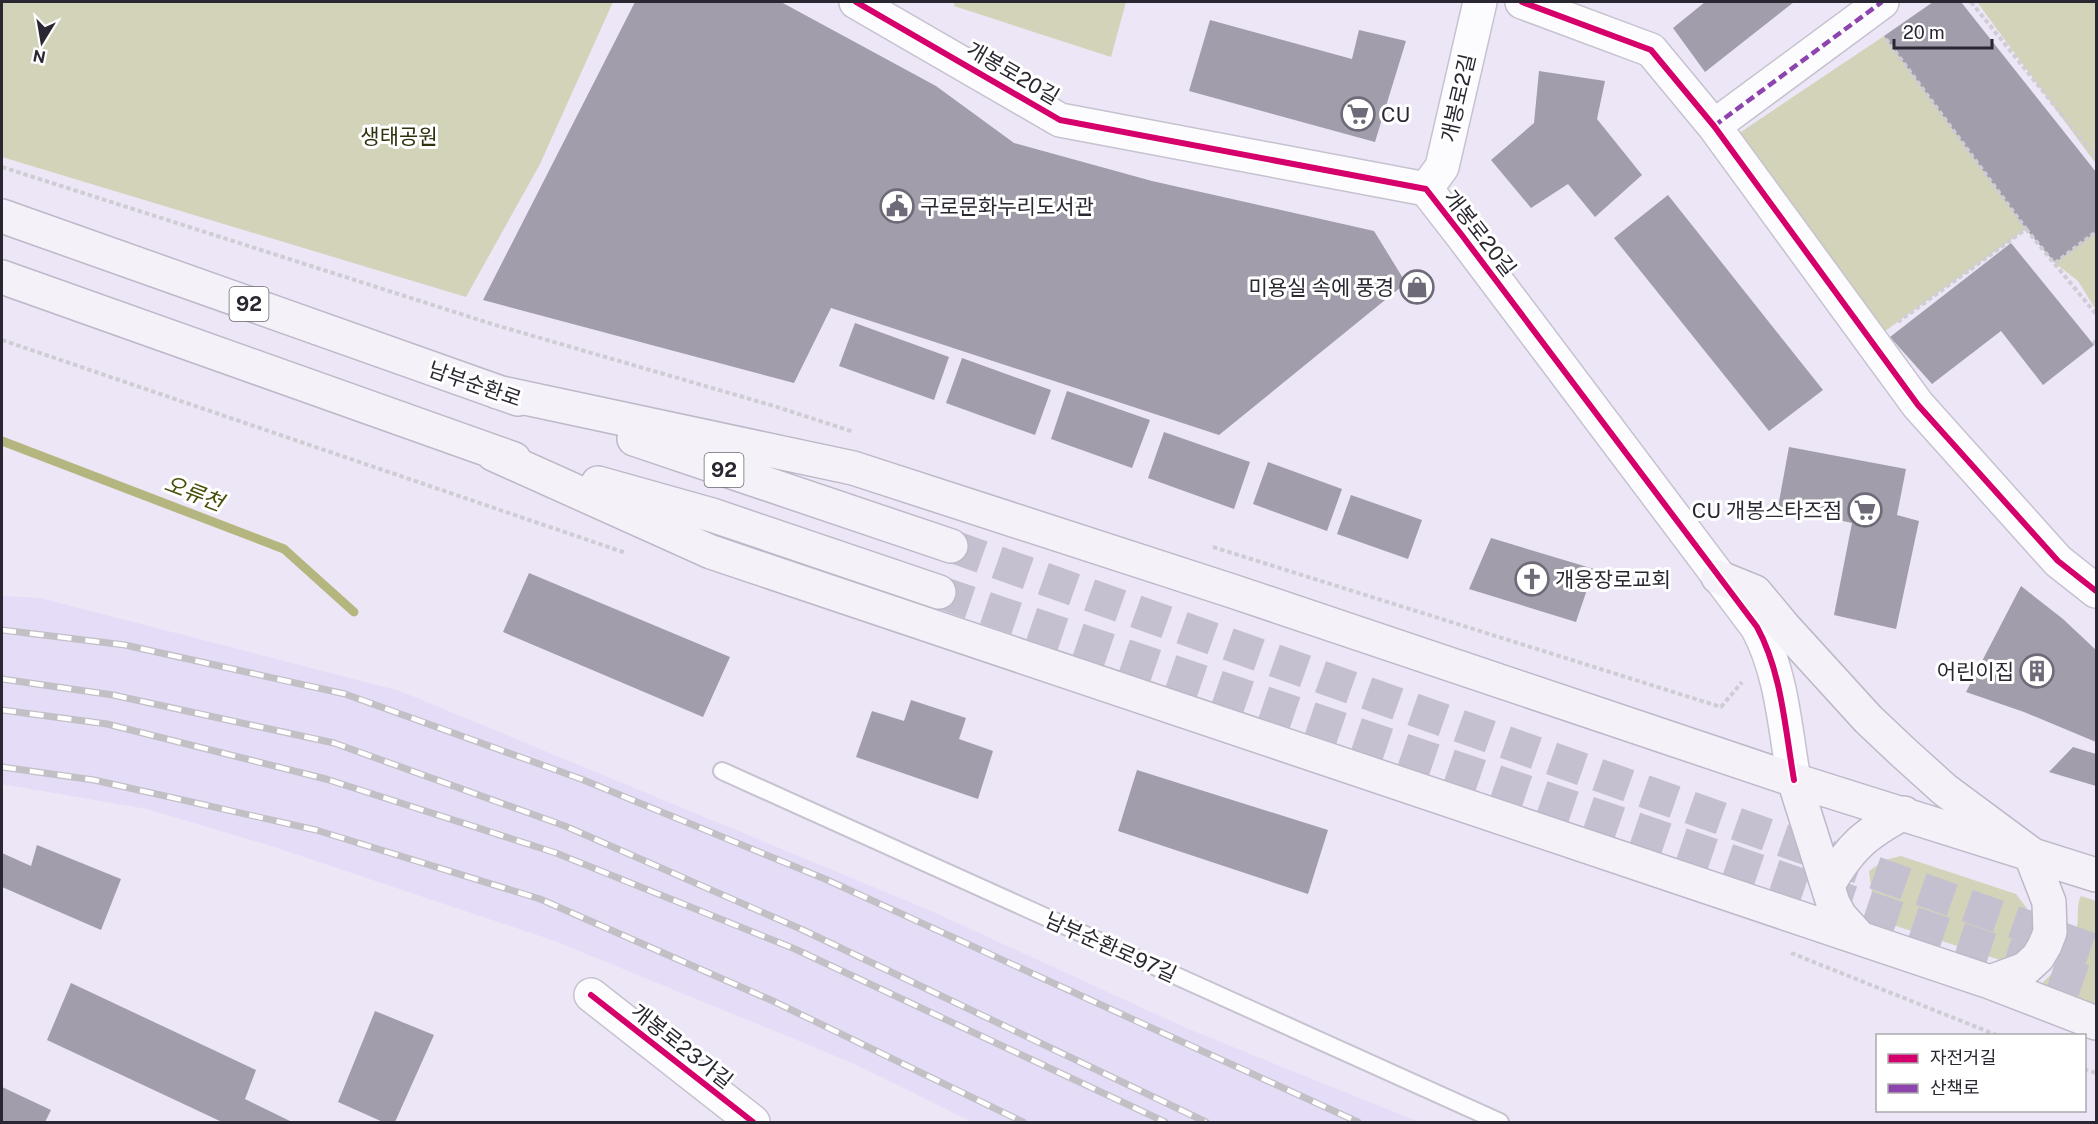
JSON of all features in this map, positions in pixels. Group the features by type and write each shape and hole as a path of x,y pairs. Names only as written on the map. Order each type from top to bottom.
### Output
{"main road":[{"name":"남부순환로","path":"2,216 498,392 951,546"},
{"name":"92","path":"2,277 493,454 712,515 939,592"},
{"path":"498,392 853,468 1232,591 1794,780 2097,875"},
{"path":"493,454 711,552 1990,982 2097,1023"},
{"path":"1718,577 1755,592 1868,718 1904,753 1946,790 2030,853 2049,902 2050,932 2038,957 2025,969 1990,982"},
{"path":"1794,780 1833,903 1840,916 1860,938"},
{"path":"1828,885 1843,860 1865,837 1904,813"}],"street":[{"name":"개봉로20길","path":"856,2 1060,120 1426,189 1757,627 1769,651 1776,674 1794,780"},
{"name":"개봉로2길","path":"1426,189 1442,167 1480,2"},
{"path":"1522,2 1651,50 1714,126 1918,405 2058,561 2097,591"},
{"path":"1714,126 1874,7"},
{"name":"개봉로23가길","path":"591,995 753,1122"}],"lane":[{"name":"남부순환로97길","path":"722,771 1500,1122"}],"path":[{"path":"1971,2 2097,157"},
{"path":"1874,7 2026,229 2097,314"},
{"path":"1870,342 2026,229"},
{"path":"2055,263 2097,232"}],"shaded area":[{"path":"2,596 40,598 400,691 931,911 1186,1028 1419,1122 972,1122 855,1064 555,941 268,845 147,809 2,784"}],"green space":[{"name":"생태공원","path":"2,2 613,2 540,164 466,297 2,157"},
{"path":"955,2 1126,2 1111,57 954,6"},
{"path":"1977,2 2096,2 2096,164"},
{"path":"1884,36 2026,229 1870,342 1726,142"},
{"path":"2096,232 2096,310 2078,281 2055,263"},
{"path":"1901,856 2016,894 2026,907 2034,924 2017,960 2003,961 1887,923 1873,902 1869,871 1885,860"},
{"path":"2081,896 2096,901 2096,1014 2033,992 2055,971 2071,948 2075,939"}],"building":[{"name":"구로문화누리도서관","path":"635,2 781,2 936,86 1014,143 1152,181 1374,231 1406,283 1219,435 831,308 794,383 483,300"},
{"path":"1705,2 1794,2 1705,72 1673,28"},
{"path":"1933,2 1961,2 2096,172 2096,232 2055,263 2026,229 1884,36"},
{"path":"1210,20 1352,59 1359,30 1406,41 1375,142 1189,91"},
{"path":"1539,71 1605,81 1597,119 1642,175 1595,217 1568,184 1531,208 1491,160 1534,123"},
{"path":"1668,195 1823,390 1769,431 1614,238"},
{"path":"2011,243 2094,345 2043,385 2001,331 1932,384 1890,337"},
{"path":"855,323 949,357 934,400 839,366"},
{"path":"962,358 1051,390 1035,435 946,403"},
{"path":"1067,391 1150,420 1132,468 1051,439"},
{"path":"1164,432 1250,462 1234,509 1148,478"},
{"path":"1789,447 1906,469 1897,515 1919,521 1896,629 1834,615 1852,523 1778,507"},
{"path":"1268,462 1342,489 1327,531 1253,504"},
{"path":"1351,495 1422,520 1408,559 1337,534"},
{"name":"개웅장로교회","path":"1491,538 1594,569 1576,622 1469,589"},
{"path":"529,573 730,657 703,717 503,632"},
{"name":"어린이집","path":"2021,586 2063,619 2096,650 2096,742 2024,712 1966,692"},
{"path":"911,700 966,718 959,739 993,751 978,799 856,757 872,711 904,721"},
{"path":"2073,747 2096,754 2096,786 2049,772"},
{"path":"1137,770 1328,830 1308,894 1118,831"},
{"path":"37,845 121,879 101,930 2,887 2,853 31,866"},
{"path":"71,983 256,1070 245,1099 292,1122 222,1122 47,1040"},
{"path":"375,1011 434,1035 395,1122 383,1122 338,1102"},
{"path":"2,1087 51,1110 45,1122 2,1122"}],"waterway":[{"name":"오류천","path":"2,441 284,549 354,612"}],"tunnel":[{"path":"951,546 2096,951"},
{"path":"939,592 2096,985"}],"railway":[{"path":"2,630 125,645 345,694 581,779 825,879 1358,1122"},
{"path":"2,679 113,695 334,743 565,826 803,930 1206,1122"},
{"path":"2,710 107,724 326,779 556,853 795,949 1165,1122"},
{"path":"2,767 94,780 316,830 540,899 773,1001 1023,1122"}],"marked path":[{"path":"1714,126 1882,2"}],"cycle path":[{"path":"856,2 1060,120 1426,189 1757,627 1777,682 1794,780"},
{"path":"1522,2 1651,50 1714,126 1918,405 2058,561 2096,591"},
{"path":"591,995 753,1122"}],"place":[{"name":"CU","path":"1358,114"},
{"name":"구로문화누리도서관","path":"897,206"},
{"name":"미용실 속에 풍경","path":"1417,287"},
{"name":"CU 개봉스타즈점","path":"1865,510"},
{"name":"개웅장로교회","path":"1532,579"},
{"name":"어린이집","path":"2037,671"}]}
